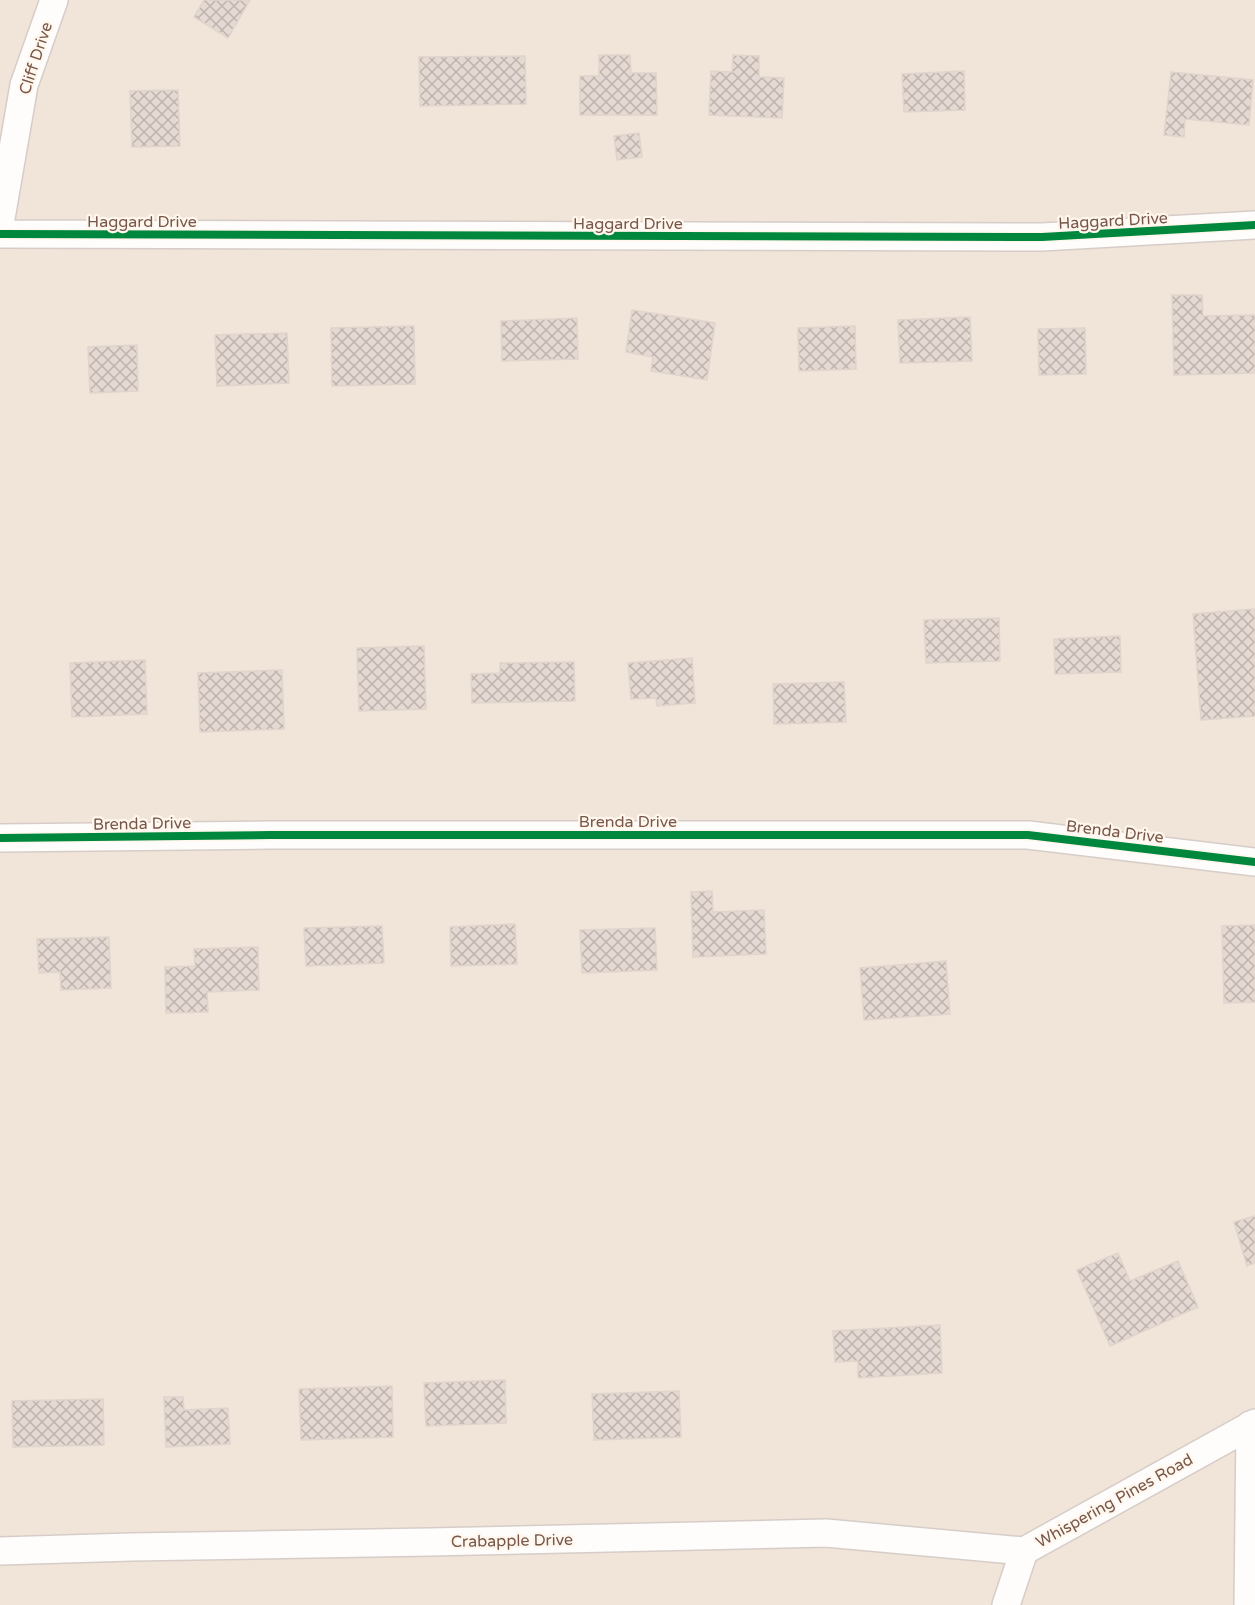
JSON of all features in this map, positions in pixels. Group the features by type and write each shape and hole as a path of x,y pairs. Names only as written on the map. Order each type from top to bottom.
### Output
{"street":[{"name":"Cliff Drive","path":"0,224 24,85 54,0"},
{"name":"Haggard Drive","path":"0,234 1042,237 1255,225"},
{"name":"Brenda Drive","path":"0,838 270,835 1028,835 1255,862"},
{"name":"Whispering Pines Road","path":"1006,1605 1024,1551 1253,1424"},
{"path":"1248,1605 1253,1424"},
{"name":"Crabapple Drive","path":"0,1551 825,1533 1024,1551"}],"shaded area":[{"path":"0,0 1255,0 1255,1605 0,1605"}],"building":[{"path":"204,0 250,0 228,38 194,17"},
{"path":"599,55 630,55 631,73 656,73 657,115 580,115 580,76 599,76"},
{"path":"733,55 759,56 759,77 784,78 782,118 709,115 711,71 732,72"},
{"path":"525,56 526,104 420,106 419,57"},
{"path":"964,71 965,110 904,112 902,74"},
{"path":"1171,72 1253,80 1249,125 1185,119 1184,137 1164,135"},
{"path":"178,90 180,146 132,147 130,91"},
{"path":"639,133 642,157 617,160 614,136"},
{"path":"1172,295 1202,295 1203,316 1255,315 1255,373 1174,375"},
{"path":"632,310 715,323 707,380 651,371 653,357 626,352"},
{"path":"970,317 972,361 900,363 898,320"},
{"path":"577,318 578,359 502,361 501,321"},
{"path":"414,326 415,384 332,386 331,328"},
{"path":"855,326 856,369 799,371 798,328"},
{"path":"1085,328 1086,374 1039,375 1038,329"},
{"path":"287,333 289,383 217,386 215,335"},
{"path":"137,345 138,391 90,393 88,347"},
{"path":"1255,609 1255,716 1201,720 1193,614"},
{"path":"999,618 1000,661 926,663 924,620"},
{"path":"1120,636 1121,672 1055,674 1054,639"},
{"path":"424,646 426,709 359,711 357,648"},
{"path":"692,658 695,703 657,706 656,698 631,699 628,663"},
{"path":"145,660 147,714 72,717 70,663"},
{"path":"574,662 575,701 472,703 471,674 500,673 500,663"},
{"path":"282,670 284,729 200,732 198,673"},
{"path":"844,682 846,722 774,724 773,684"},
{"path":"712,891 713,912 764,910 766,954 693,957 691,892"},
{"path":"515,924 517,964 451,966 450,927"},
{"path":"1255,925 1255,1002 1224,1003 1222,926"},
{"path":"382,926 384,963 306,966 304,928"},
{"path":"655,928 657,970 582,973 580,930"},
{"path":"109,937 111,988 61,990 60,972 39,973 37,939"},
{"path":"258,947 259,990 207,992 208,1012 166,1013 165,967 195,966 194,949"},
{"path":"946,961 950,1014 864,1020 860,968"},
{"path":"1255,1216 1255,1263 1247,1266 1234,1222"},
{"path":"1118,1253 1130,1281 1178,1261 1198,1307 1110,1346 1077,1270"},
{"path":"940,1325 942,1373 858,1378 858,1361 835,1362 833,1331"},
{"path":"505,1380 506,1423 426,1426 424,1383"},
{"path":"392,1386 393,1437 301,1440 299,1389"},
{"path":"679,1391 681,1437 594,1440 592,1394"},
{"path":"164,1397 183,1397 184,1410 228,1408 230,1444 166,1447"},
{"path":"103,1399 104,1445 13,1447 12,1401"}],"cycle path":[{"path":"0,234 1042,237 1255,225"},
{"path":"0,838 270,835 1028,835 1255,862"}]}
